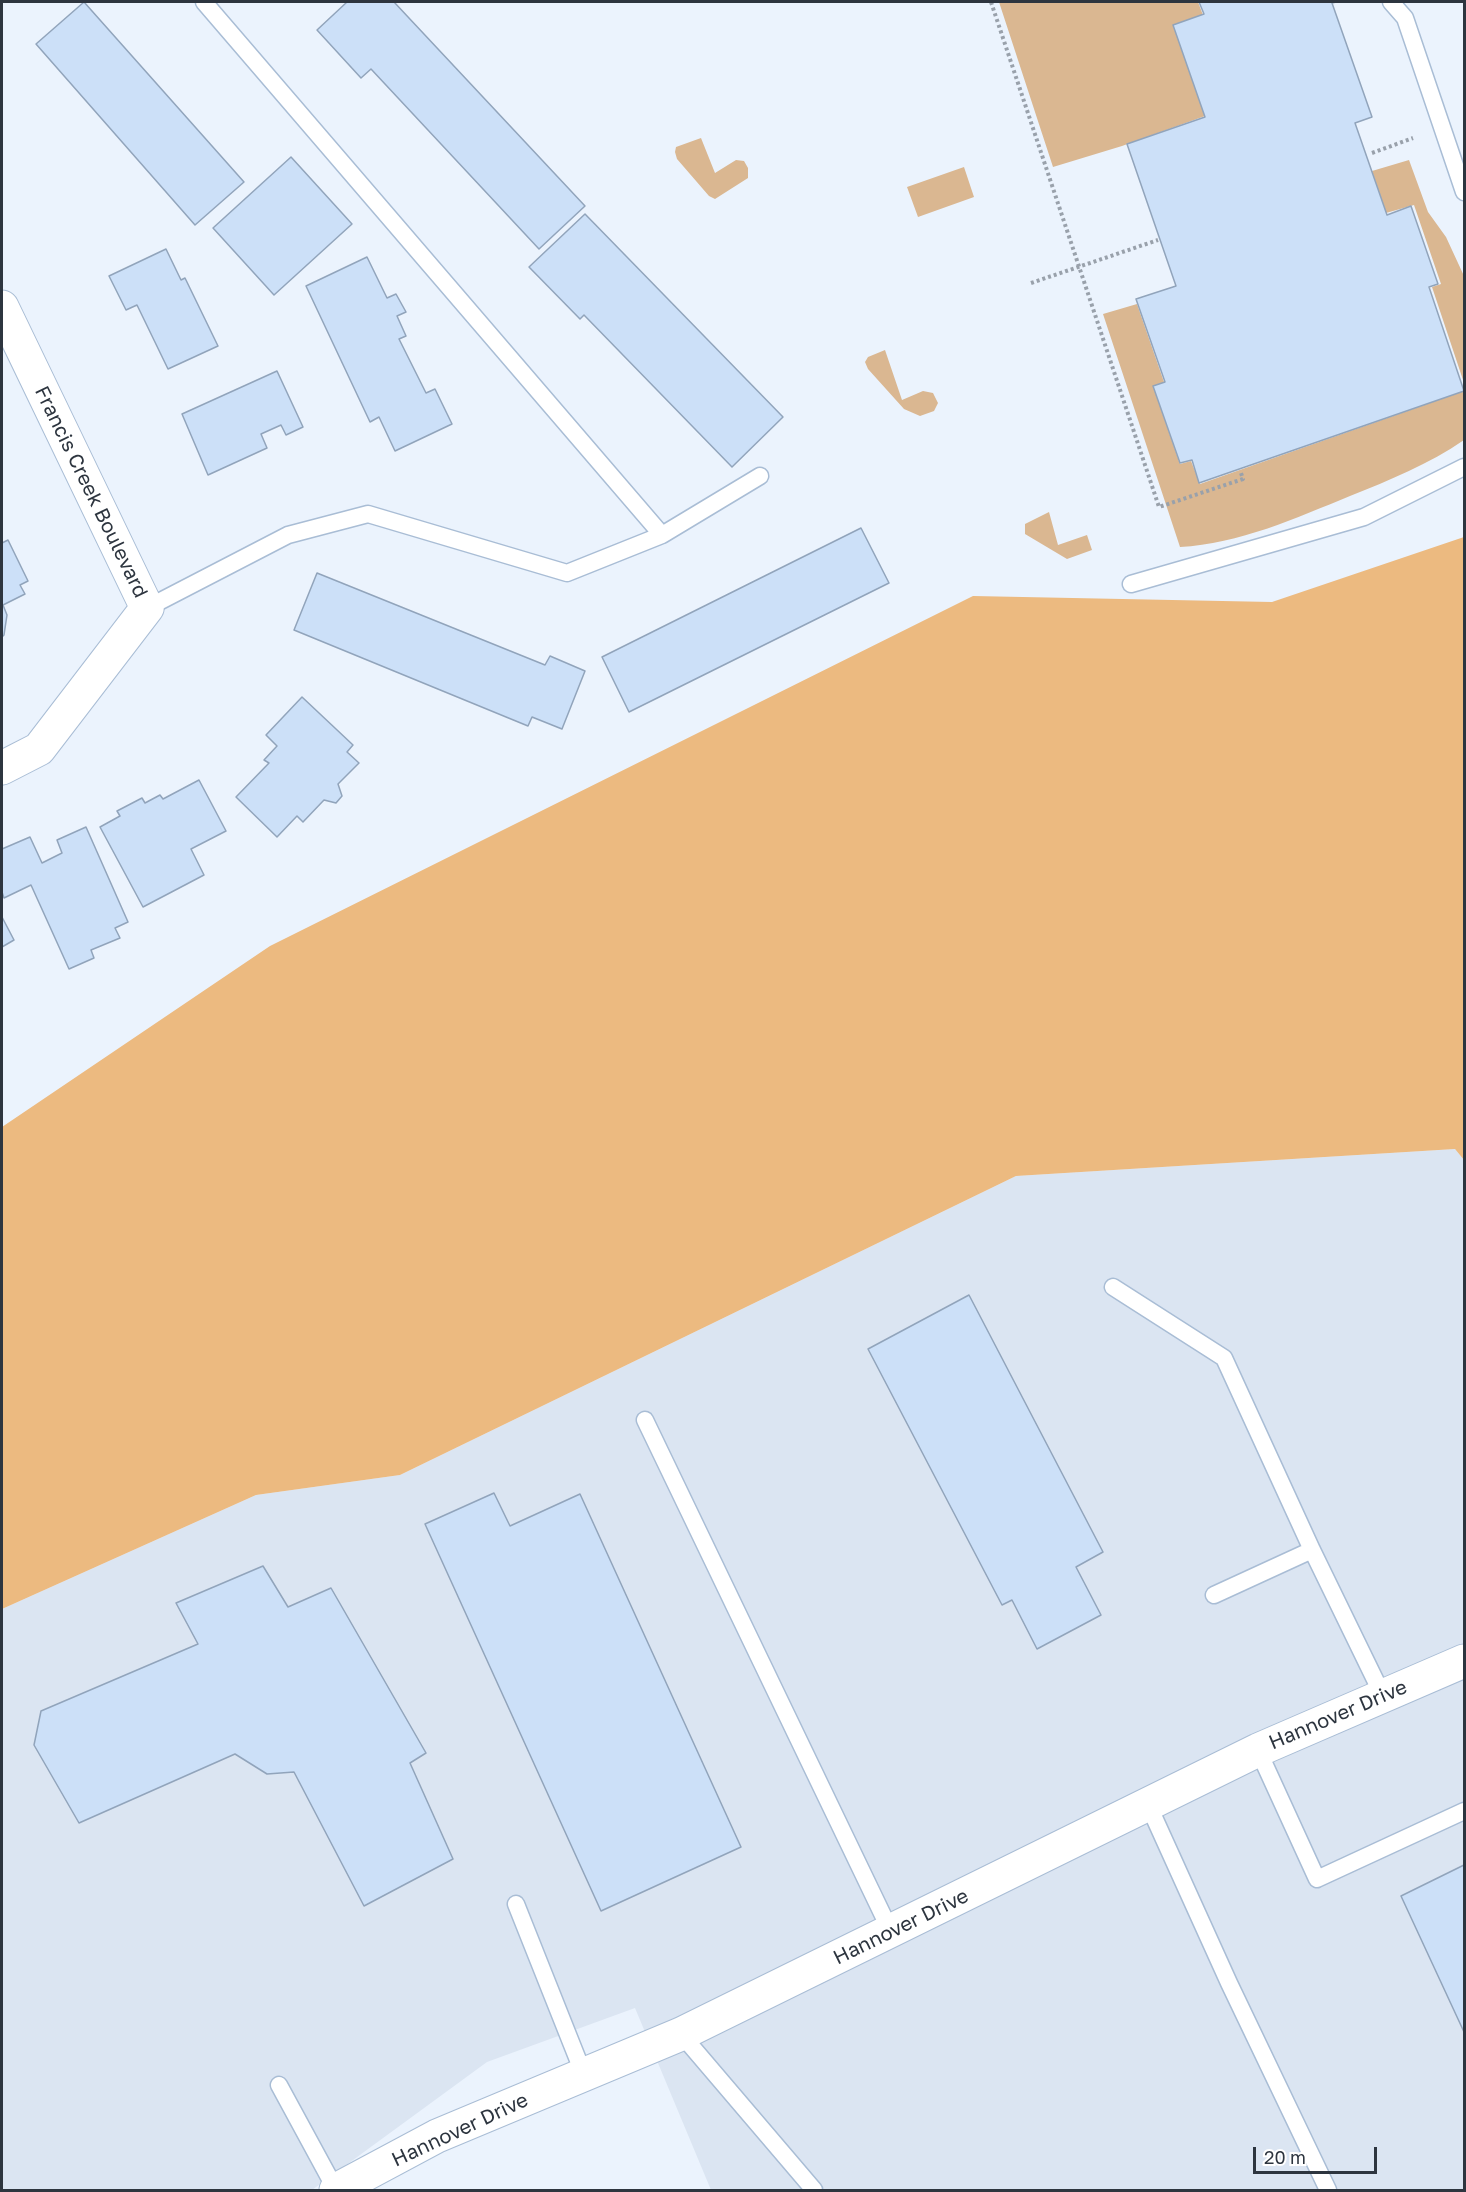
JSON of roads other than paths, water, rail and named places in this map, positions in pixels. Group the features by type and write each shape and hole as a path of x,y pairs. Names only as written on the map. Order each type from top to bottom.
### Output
{"street":[{"name":"Francis Creek Boulevard","path":"2,307 147,608 39,749 2,768"},
{"name":"Hannover Drive","path":"336,2190 437,2136 681,2034 1258,1750 1464,1661"}],"lane":[{"path":"204,2 662,535"},
{"path":"1390,2 1405,18 1464,192"},
{"path":"1131,585 1364,517 1464,467"},
{"path":"147,608 288,535 368,514 567,573 662,535 760,476"},
{"path":"1113,1287 1224,1358 1312,1550 1383,1696"},
{"path":"645,1420 891,1932"},
{"path":"1214,1595 1312,1550"},
{"path":"1258,1750 1317,1879 1464,1811"},
{"path":"1148,1804 1228,1983 1328,2190"},
{"path":"516,1904 584,2075"},
{"path":"681,2034 814,2190"},
{"path":"279,2085 336,2190"}]}
